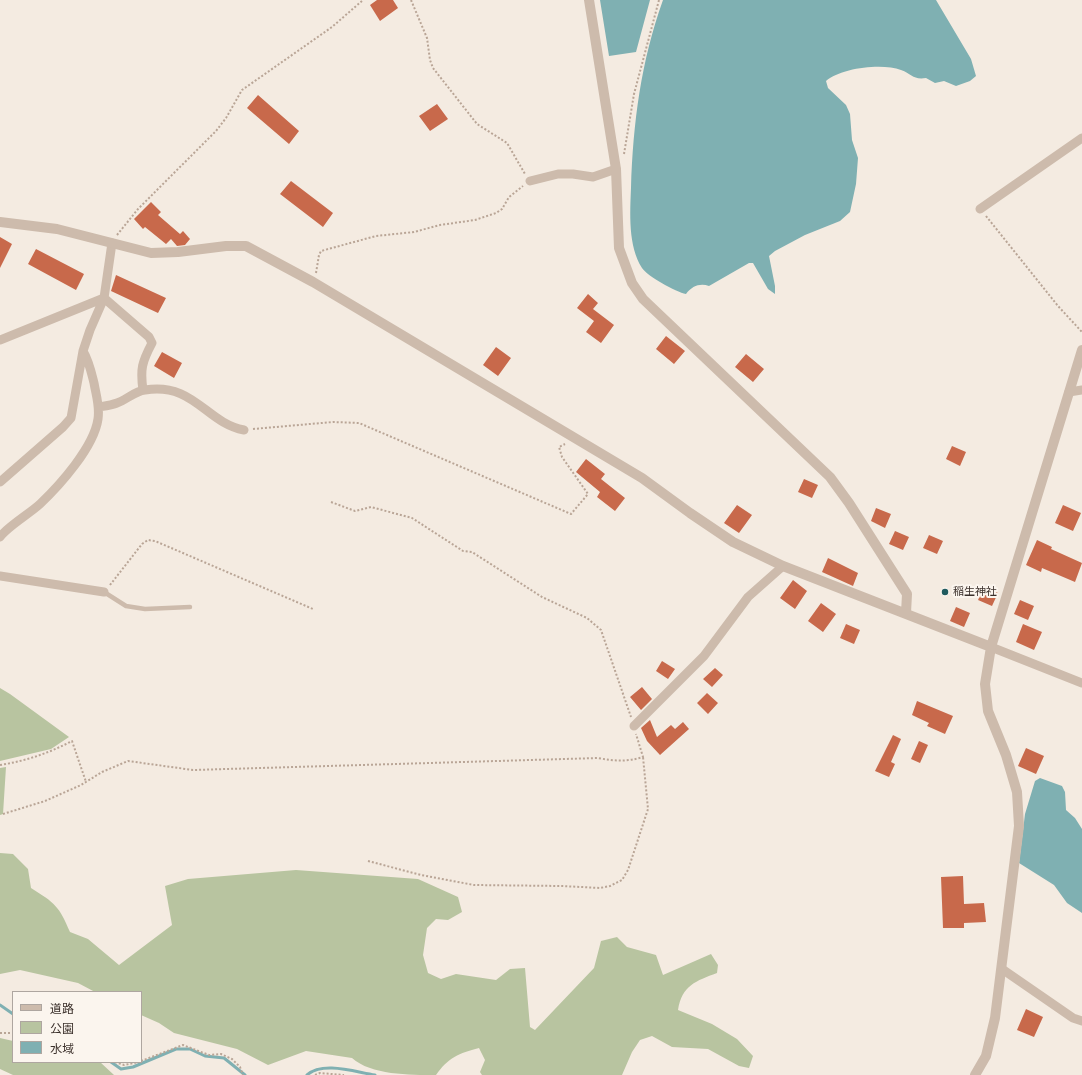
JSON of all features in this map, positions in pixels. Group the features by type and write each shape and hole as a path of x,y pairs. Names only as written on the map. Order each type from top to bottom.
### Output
{"street":[{"path":"589,0 616,169 619,248 632,283 648,304 830,477 849,503 907,594 906,613"},
{"path":"980,209 1082,138"},
{"path":"530,182 558,174 573,174 593,177 616,169"},
{"path":"0,222 57,228 151,253 178,252 226,246 246,246 313,282 642,478 733,542 783,566 1082,683"},
{"path":"0,482 63,428 71,418 83,351 90,330 104,298 112,243"},
{"path":"0,340 104,298"},
{"path":"104,298 149,336 152,343 143,361 140,372 143,390"},
{"path":"975,1075 986,1056 995,1018 1020,826 1017,792 1006,755 988,711 985,684 991,647 1082,350"},
{"path":"0,537 41,503 76,463 93,435 98,421 99,407 89,360 83,351"},
{"path":"99,407 117,404 143,390 160,389 178,392 198,402 234,428 244,430"},
{"path":"1069,392 1082,390"},
{"path":"634,726 704,656 748,597 783,566"},
{"path":"0,576 104,592"},
{"path":"1002,969 1073,1018 1082,1021"}],"lane":[{"path":"104,592 126,606 145,609 190,606"}],"path":[{"path":"112,243 138,209 216,131 226,118 242,90 332,27 363,0"},
{"path":"313,282 321,251 376,236 414,232 440,225 475,220 496,213 502,209 509,197 530,182 507,143 477,124 433,68 430,60 427,38 411,0"},
{"path":"616,169 626,152 634,94 659,0"},
{"path":"980,209 1058,306 1082,332"},
{"path":"244,430 333,422 359,423 571,514 588,494 562,457 559,447 573,437"},
{"path":"331,502 355,511 371,507 412,518 463,551 472,552 542,597 587,618 600,630 634,726 643,757 648,809 628,870 622,880 610,886 600,888 474,885 421,875 368,861"},
{"path":"104,592 142,544 148,540 154,541 313,609"},
{"path":"0,765 17,763 49,753 72,741 86,782"},
{"path":"3,814 45,801 86,782 102,772 128,761 193,770 598,758 619,762 630,761 643,757"},
{"path":"0,1033 12,1033"},
{"path":"142,1061 183,1045 209,1054 221,1054 232,1059 242,1071 243,1075"},
{"path":"118,1063 124,1065 135,1063"},
{"path":"315,1075 320,1073 344,1075"}],"green space":[{"path":"0,688 69,737 51,749 0,761"},
{"path":"6,767 3,814 0,815 0,768"},
{"path":"0,853 13,854 28,869 31,888 55,906 63,916 70,932 88,939 119,965 172,925 165,886 188,879 296,870 418,879 458,897 462,912 448,920 436,919 427,928 423,955 428,973 441,979 456,974 496,980 510,969 525,968 530,1027 535,1030 594,968 601,941 617,937 627,947 656,955 663,975 711,954 718,965 717,973 691,985 683,995 678,1010 712,1024 737,1039 753,1056 749,1068 739,1066 708,1049 672,1047 652,1036 640,1040 632,1052 622,1075 482,1075 480,1072 485,1060 479,1048 454,1057 440,1069 436,1075 414,1075 380,1071 360,1064 352,1058 306,1051 268,1065 237,1049 174,1033 159,1023 142,1015 142,991 93,991 78,983 20,970 0,974"},
{"path":"0,1038 12,1041 12,1063 101,1063 114,1075 13,1075 0,1069"}],"water":[{"path":"600,0 650,0 636,52 609,56"},
{"path":"663,0 936,0 971,59 976,76 970,81 956,86 944,81 935,83 926,78 918,78 893,68 873,67 851,70 841,73 826,81 828,88 846,105 850,114 852,140 858,158 856,184 850,212 840,221 805,235 775,251 769,256 775,286 775,294 768,289 753,263 749,263 709,286 696,286 686,294 662,283 642,268 634,250 631,229 630,208 636,116 649,46"},
{"path":"1040,778 1062,786 1065,792 1066,810 1075,818 1082,829 1082,913 1067,903 1054,885 1019,863 1025,814 1035,781"}],"building":[{"path":"377,0 393,0 398,8 380,21 370,5"},
{"path":"258,95 299,131 289,144 247,108"},
{"path":"437,104 448,119 430,131 419,116"},
{"path":"291,181 333,213 323,227 280,194"},
{"path":"151,202 161,212 158,215 180,234 183,231 190,239 185,245 177,246 171,239 166,244 145,227 143,229 134,219"},
{"path":"0,237 12,244 0,268"},
{"path":"36,249 84,274 76,290 28,264"},
{"path":"116,275 166,298 158,313 111,291"},
{"path":"588,294 598,303 593,309 614,325 601,343 586,332 594,321 577,308"},
{"path":"666,336 685,351 674,364 656,349"},
{"path":"496,347 511,358 498,376 483,365"},
{"path":"162,352 182,363 174,378 154,366"},
{"path":"746,354 764,369 753,382 735,367"},
{"path":"952,446 966,452 960,466 946,459"},
{"path":"586,459 605,474 601,479 625,498 615,511 597,497 600,492 576,472"},
{"path":"804,479 818,485 812,498 798,492"},
{"path":"737,505 752,515 739,533 724,523"},
{"path":"1063,505 1081,513 1073,531 1055,523"},
{"path":"876,508 891,514 885,528 871,521"},
{"path":"895,531 909,537 903,550 889,544"},
{"path":"929,535 943,541 937,554 923,548"},
{"path":"1037,540 1052,547 1051,549 1082,563 1075,582 1042,568 1041,572 1026,565"},
{"path":"828,558 858,573 853,586 822,572"},
{"path":"793,580 807,591 795,609 780,598"},
{"path":"984,587 998,593 992,606 978,600"},
{"path":"1020,600 1034,606 1028,620 1014,614"},
{"path":"821,603 836,614 823,632 808,621"},
{"path":"956,607 970,613 964,627 950,621"},
{"path":"846,624 860,630 854,644 840,638"},
{"path":"1023,624 1042,632 1034,650 1016,642"},
{"path":"662,661 675,669 668,679 656,671"},
{"path":"715,668 723,675 712,687 703,679"},
{"path":"642,687 652,699 641,710 630,697"},
{"path":"707,693 718,703 708,714 697,703"},
{"path":"917,701 953,716 945,734 927,726 929,723 912,715"},
{"path":"650,720 657,737 671,725 675,729 683,722 689,729 660,755 647,741 641,728"},
{"path":"893,735 901,739 891,762 895,764 889,777 875,771"},
{"path":"919,741 928,745 920,763 911,759"},
{"path":"1026,748 1044,756 1036,774 1018,766"},
{"path":"963,876 964,904 984,903 986,922 964,923 964,928 943,928 941,877"},
{"path":"1026,1009 1043,1017 1034,1037 1017,1030"}],"waterway":[{"path":"0,1005 12,1013"},
{"path":"112,1063 121,1069 133,1067 176,1049 190,1049 205,1056 224,1058 245,1075"},
{"path":"307,1075 314,1071 330,1068 375,1075"}],"place":[{"name":"稲生神社","path":"945,592"}]}
